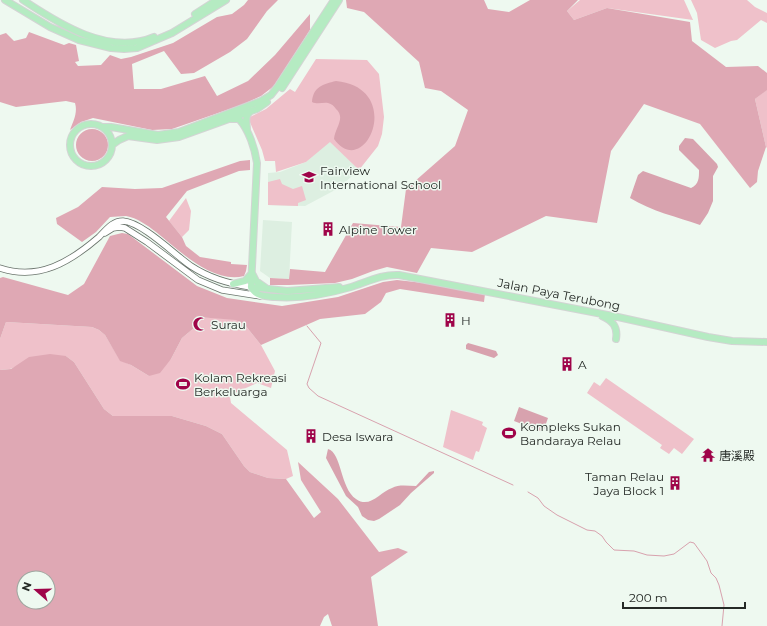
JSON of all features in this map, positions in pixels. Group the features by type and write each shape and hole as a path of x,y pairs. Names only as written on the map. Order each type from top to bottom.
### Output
{"main road":[{"path":"5,0 50,27 74,38 111,48 124,49 137,48 172,33 226,0"},
{"path":"22,0 49,17 81,34 124,43 139,42 152,38 173,28 217,0"},
{"path":"102,127 111,138 111,151 105,161 93,166 82,164 73,154 71,141 73,135 83,126 89,124 152,135 166,135 179,132 261,101 271,95 278,86 334,0"},
{"path":"260,296 254,292 251,287 257,162 256,154 247,131 246,116 249,112 257,109 273,98 282,88 339,0"},
{"path":"112,145 128,136 158,140 179,137 257,109"},
{"path":"229,119 238,120 247,131"},
{"name":"Jalan Paya Terubong","path":"103,234 115,223 122,221 129,222 136,225 192,266 233,284 287,291 331,287 349,288"},
{"name":"Jalan Paya Terubong","path":"103,234 113,228 125,228 147,242 198,280 222,290 237,293 287,298 320,295 349,288 383,276 399,275 591,312 714,338 767,342"},
{"path":"0,268 20,273 52,268 83,250 103,234"},
{"path":"233,284 244,281 252,273"},
{"path":"252,273 256,280 268,289"},
{"path":"237,293 246,292 251,287"},
{"path":"591,312 612,322 616,328 616,339"}],"shaded area":[{"path":"248,0 278,0 267,11 247,39 230,52 194,73 181,74 164,51 132,64 134,89 161,89 205,76 217,96 248,81 275,55 310,14 310,30 274,86 261,96 244,104 172,129 152,130 93,118 81,122 70,130 76,114 75,103 66,101 16,107 0,102 0,35 6,33 14,41 26,38 29,32 64,45 69,43 76,45 79,61 75,62 78,66 101,65 110,55 121,59 173,43 217,17 232,14"},
{"path":"346,0 484,0 488,9 509,12 530,0 578,0 567,11 574,20 607,8 690,22 692,41 726,67 758,66 767,73 767,90 755,99 766,147 758,171 757,182 750,188 700,124 644,104 611,151 597,223 546,216 472,252 431,248 417,273 387,267 335,283 270,285 270,278 289,279 290,269 325,272 353,223 401,227 406,189 455,146 468,110 441,91 425,88 419,62 364,12 347,8"},
{"path":"580,0 684,0 693,20 607,8 574,20 567,11"},
{"path":"691,0 747,0 755,7 767,13 767,23 761,20 737,40 715,48 701,40 697,13"},
{"path":"316,59 367,60 379,74 384,117 382,134 378,146 359,170 330,142 306,162 276,172 275,161 265,161 262,150 249,120 250,117 266,109 290,89 295,92"},
{"path":"336,81 357,87 370,99 374,114 373,129 367,141 357,149 346,149 334,139 340,116 339,112 334,106 328,103 312,102 314,93 320,87 327,83"},
{"path":"767,90 767,148 755,99"},
{"path":"89,129 95,129 105,136 108,145 107,151 101,158 95,161 89,161 79,154 76,148 76,142 83,132"},
{"path":"685,138 693,139 717,164 718,167 713,176 713,201 708,213 700,225 655,210 630,198 638,175 643,171 691,188 696,185 699,178 699,170 679,150 679,146"},
{"name":"Fairview International School","path":"330,141 359,170 337,189 305,206 268,205 268,173 280,172 306,162"},
{"path":"250,160 250,170 239,171 187,191 166,217 182,237 186,246 200,257 231,262 231,264 247,265 244,276 232,277 220,275 208,270 186,256 149,227 130,217 110,217 96,232 82,242 57,224 56,218 78,207 102,187 135,189 162,188 240,161"},
{"path":"280,179 282,184 293,189 302,186 306,200 298,203 298,206 268,205 268,182"},
{"path":"186,198 191,211 189,230 182,237 169,221"},
{"path":"263,220 292,222 289,279 270,278 260,271"},
{"path":"122,233 128,234 197,286 227,298 282,306 338,297 383,282 397,280 424,283 485,294 484,302 400,289 386,293 381,302 365,314 320,319 261,345 245,325 236,320 198,317 194,328 182,338 171,359 160,373 149,376 131,365 120,361 105,335 92,327 6,322 0,339 0,278 3,277 68,295 84,284 110,236"},
{"path":"198,317 236,319 245,325 261,345 275,371 271,388 257,383 237,392 230,397 231,403 287,450 293,476 286,479 268,478 250,472 244,466 222,434 206,426 172,416 113,416 104,409 74,362 66,356 0,370 0,339 6,322 92,327 105,335 120,360 149,376 171,359 182,338 194,328"},
{"path":"468,343 496,351 498,355 494,358 466,349 466,345"},
{"path":"50,354 66,356 74,362 104,409 113,416 172,416 206,426 222,434 244,466 250,472 268,478 286,479 314,518 321,512 301,480 298,462 338,499 379,552 398,548 408,552 371,577 378,626 332,626 328,614 324,617 320,626 0,626 0,370 11,369 29,357"},
{"path":"606,378 694,439 682,454 674,448 669,454 660,448 662,445 587,393 594,382 600,386"},
{"path":"519,407 548,418 543,432 514,421"},
{"path":"451,410 483,422 482,425 487,428 479,452 476,451 473,460 443,447"},
{"path":"328,449 333,452 336,457 351,494 361,502 375,499 395,487 416,486 429,472 434,471 434,473 400,505 379,519 374,521 368,520 362,516 358,507 346,496 326,458"}],"waterway":[{"path":"307,326 321,343 307,384 309,388 318,396 513,485"},
{"path":"528,492 538,498 544,506 557,515 587,530 595,531 602,536 614,550 634,551 647,555 664,556 674,554 690,542 694,543 707,561 711,573 716,578 719,585 724,605 722,626"}],"place":[{"name":"Fairview International School","path":"309,177"},
{"name":"Alpine Tower","path":"328,229"},
{"name":"H","path":"450,320"},
{"name":"Surau","path":"200,324"},
{"name":"A","path":"567,364"},
{"name":"Kolam Rekreasi Berkeluarga","path":"183,384"},
{"name":"Kompleks Sukan Bandaraya Relau","path":"509,433"},
{"name":"Desa Iswara","path":"311,436"},
{"name":"唐溪殿","path":"708,455"},
{"name":"Taman Relau Jaya Block 1","path":"675,483"}]}
